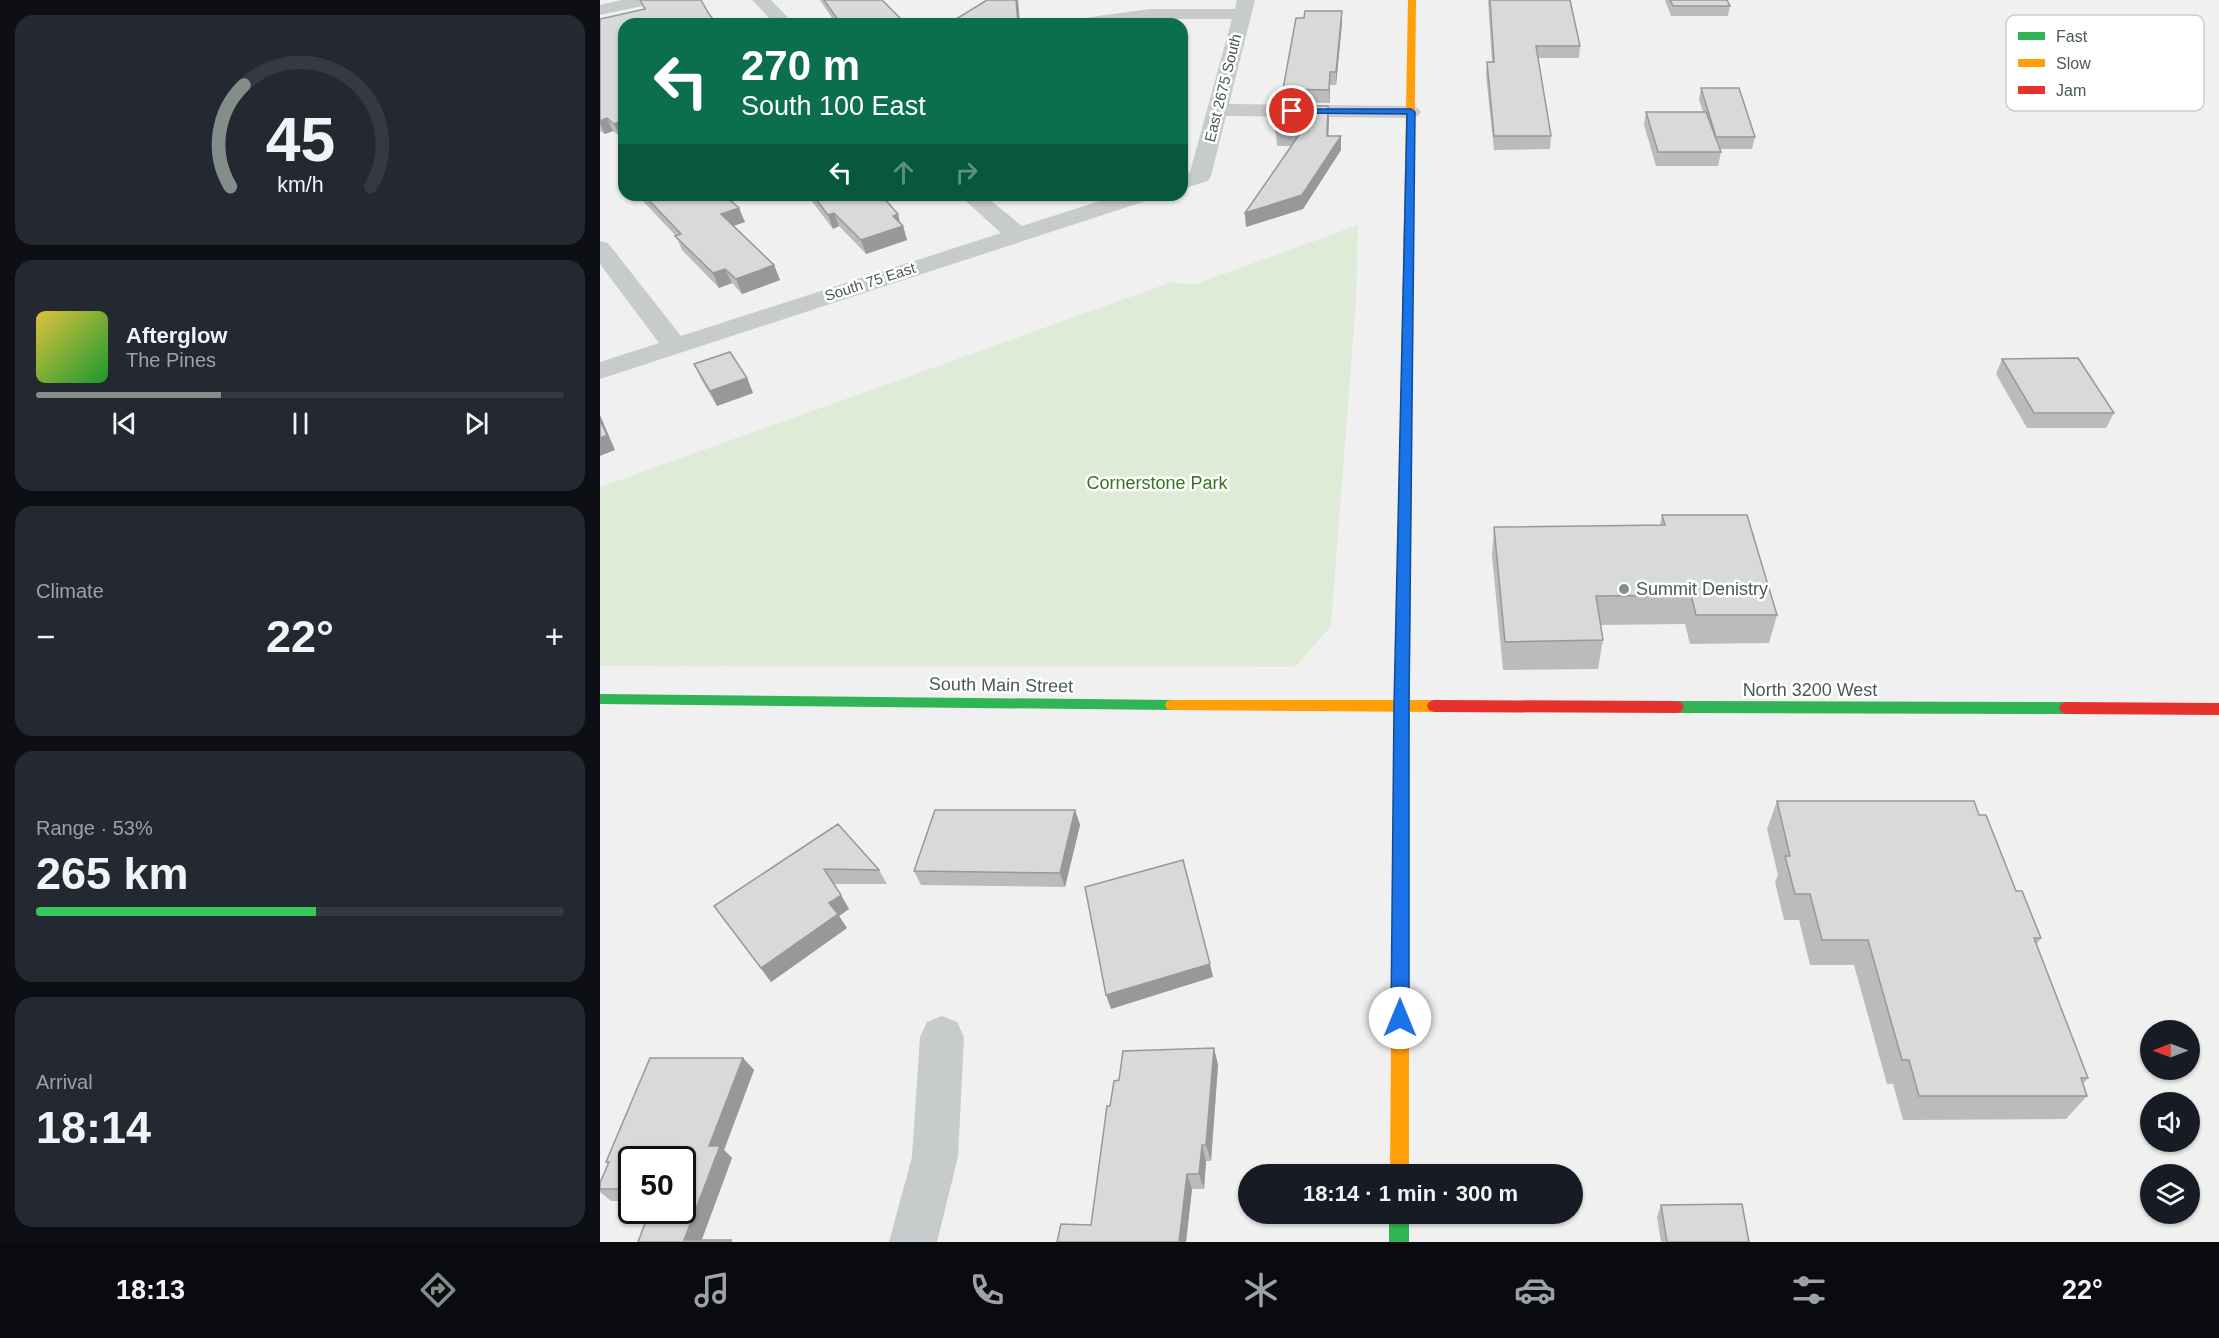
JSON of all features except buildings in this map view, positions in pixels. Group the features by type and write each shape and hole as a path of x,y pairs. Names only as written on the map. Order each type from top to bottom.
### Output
{"main road":[{"path":"1399,1164 1401,706 1412,0"},
{"name":"South Main Street","path":"600,699 1401,706"},
{"name":"North 3200 West","path":"1401,706 2219,709"},
{"path":"1399,1224 1399,1242"}],"street":[{"path":"600,10 646,0"},
{"path":"761,0 779,18"},
{"path":"1120,18 1244,7"},
{"name":"East 2675 South","path":"1191,179 1219,110 1244,7"},
{"path":"1219,110 1411,112"},
{"path":"976,201 1017,234"},
{"name":"South 75 East","path":"600,370 1122,201"},
{"path":"600,248 675,346"},
{"path":"913,1242 935,1157 942,1038"}],"green space":[{"name":"Cornerstone Park","path":"1358,225 1356,302 1331,626 1295,667 600,666 600,487 1169,283 1196,284"}],"traffic: fast":[{"path":"1401,791 1408,276"},
{"path":"600,699 1172,705"},
{"path":"1677,707 2066,708"},
{"path":"1399,1224 1399,1242"}],"traffic: slow":[{"path":"1408,276 1412,0"},
{"path":"1172,705 1434,706"},
{"path":"1399,1164 1401,791"}],"traffic: jam":[{"path":"1434,706 1677,707"},
{"path":"2066,708 2219,709"}],"place":[{"name":"Summit Denistry","path":"1624,589"}],"route":[{"path":"1292,111 1411,112 1401,706 1400,1018"}]}
